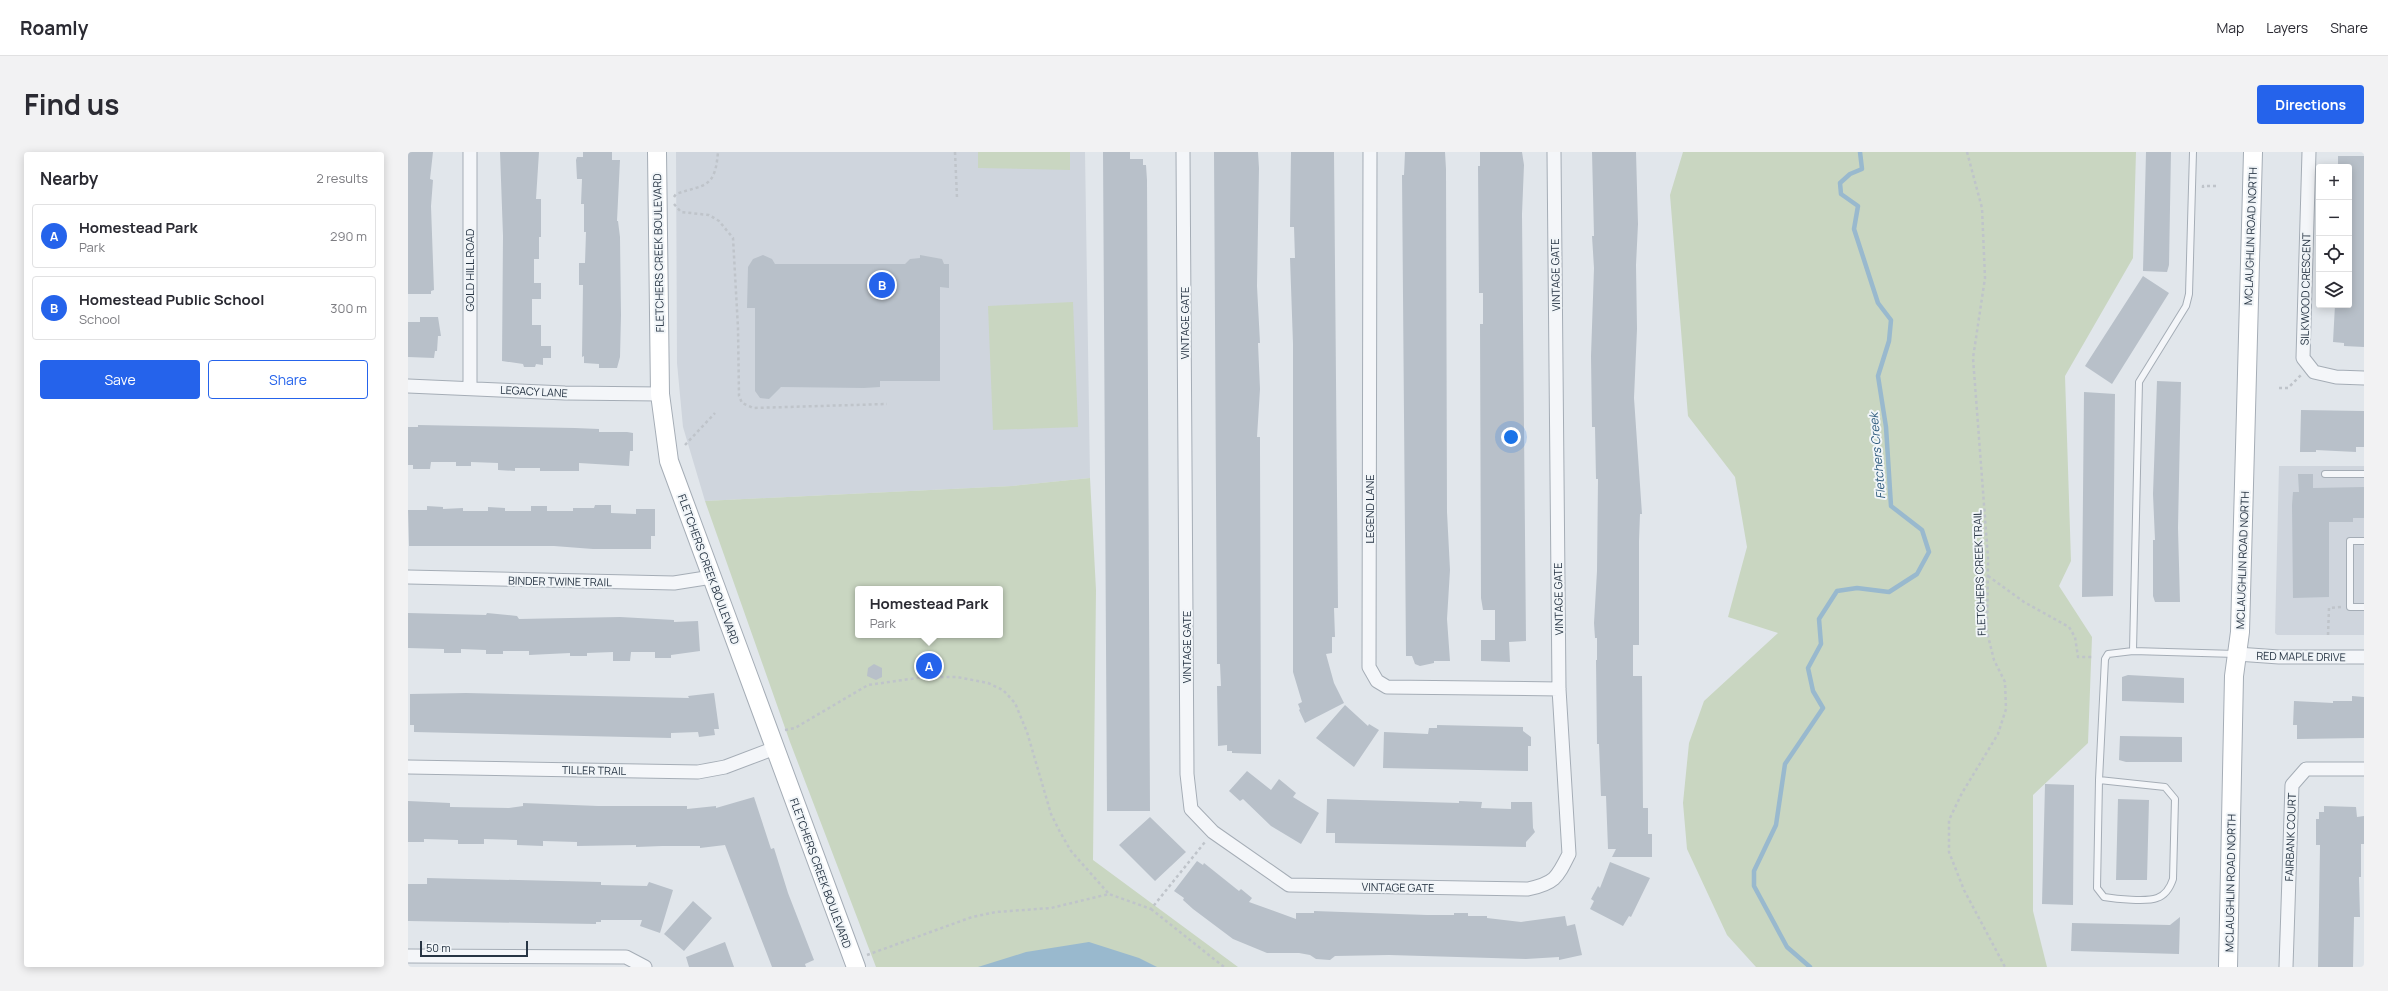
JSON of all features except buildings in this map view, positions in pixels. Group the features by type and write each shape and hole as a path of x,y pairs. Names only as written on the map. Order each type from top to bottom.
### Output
{"street":[{"name":"GOLD HILL ROAD","path":"470,152 470,388"},
{"name":"FLETCHERS CREEK BOULEVARD","path":"657,152 660,394 669,461 855,963"},
{"name":"VINTAGE GATE","path":"1183,152 1187,774 1191,809 1213,832 1289,885 1528,889 1548,884 1559,873 1569,854 1559,689 1554,152"},
{"name":"LEGEND LANE","path":"1370,152 1369,667 1377,680 1386,687 1559,689"},
{"name":"MCLAUGHLIN ROAD NORTH","path":"2228,967 2234,676 2240,632 2253,152"},
{"name":"SILKWOOD CRESCENT","path":"2309,152 2303,358 2310,366"},
{"path":"2310,366 2314,372 2336,376 2364,378"},
{"name":"LEGACY LANE","path":"408,386 565,393 660,394"},
{"name":"BINDER TWINE TRAIL","path":"408,577 674,583 712,577"},
{"name":"RED MAPLE DRIVE","path":"2237,654 2279,657 2364,657"},
{"name":"TILLER TRAIL","path":"408,767 698,772 725,767 775,748"},
{"name":"FAIRBANK COURT","path":"2286,967 2292,785 2306,769 2364,769"},
{"path":"408,956 626,957 645,967"}],"lane":[{"path":"2133,652 2139,382 2186,306 2189,294 2193,152"},
{"path":"2325,474 2364,474"},
{"path":"2364,541 2350,541 2350,607 2364,607"},
{"path":"2099,780 2165,787 2175,799 2173,879 2169,889 2156,899 2113,899 2104,897 2097,888 2099,780 2105,659 2108,654 2114,652 2237,654"}],"path":[{"path":"718,152 715,174 709,182 701,187 676,194 671,202 681,212 709,215 719,221 733,238 738,328 739,396 744,407 887,404"},
{"path":"955,152 957,198"},
{"name":"FLETCHERS CREEK TRAIL","path":"1967,152 1982,208 1985,278 1973,358 1984,488 1988,576 1987,632 1994,660 2005,682 2006,709 1998,734 1962,793 1949,820 1949,852 1964,890 2005,967"},
{"path":"2192,190 2203,190 2203,186 2218,186"},
{"path":"2279,388 2288,388 2310,366"},
{"path":"685,445 715,413"},
{"path":"1988,576 2024,602 2069,627 2075,637 2078,657 2093,657"},
{"path":"2328,635 2329,608 2350,607"},
{"path":"783,731 795,728 868,685 924,677 958,677 988,683 1003,690 1015,703 1027,732 1051,814 1071,851 1109,894 1151,909 1224,967"},
{"path":"1151,909 1213,832"},
{"path":"855,963 972,916 996,912 1051,908 1109,894"}],"shaded area":[{"path":"676,152 1085,152 1090,478 1012,486 705,501 683,427 677,363"},
{"path":"2279,466 2364,466 2364,635 2277,635 2275,633"}],"green space":[{"path":"978,152 1070,152 1070,170 978,168"},
{"path":"1683,152 2136,152 2133,258 2065,376 2071,561 2059,586 2092,637 2088,743 2033,795 2033,911 2047,967 1756,967 1727,935 1687,849 1683,803 1689,743 1704,701 1778,633 1728,617 1747,547 1735,477 1688,416 1670,195"},
{"path":"1073,302 1078,427 993,430 988,306"},
{"path":"1090,478 1096,590 1093,860 1238,967 876,967 790,742 705,501 1012,486"}],"water":[{"path":"1089,942 1139,958 1157,967 978,967 1026,952"}],"waterway":[{"name":"Fletchers Creek","path":"1810,967 1787,947 1754,886 1754,871 1776,825 1785,764 1823,708 1813,691 1808,668 1821,644 1819,619 1837,591 1857,588 1889,592 1917,574 1929,552 1922,530 1891,506 1886,427 1878,376 1889,341 1891,320 1878,303 1854,229 1858,206 1841,194 1840,183 1850,174 1862,169 1860,152"}],"place":[{"name":"Homestead Public School","path":"882,285"},
{"name":"Homestead Park","path":"929,666"}]}
